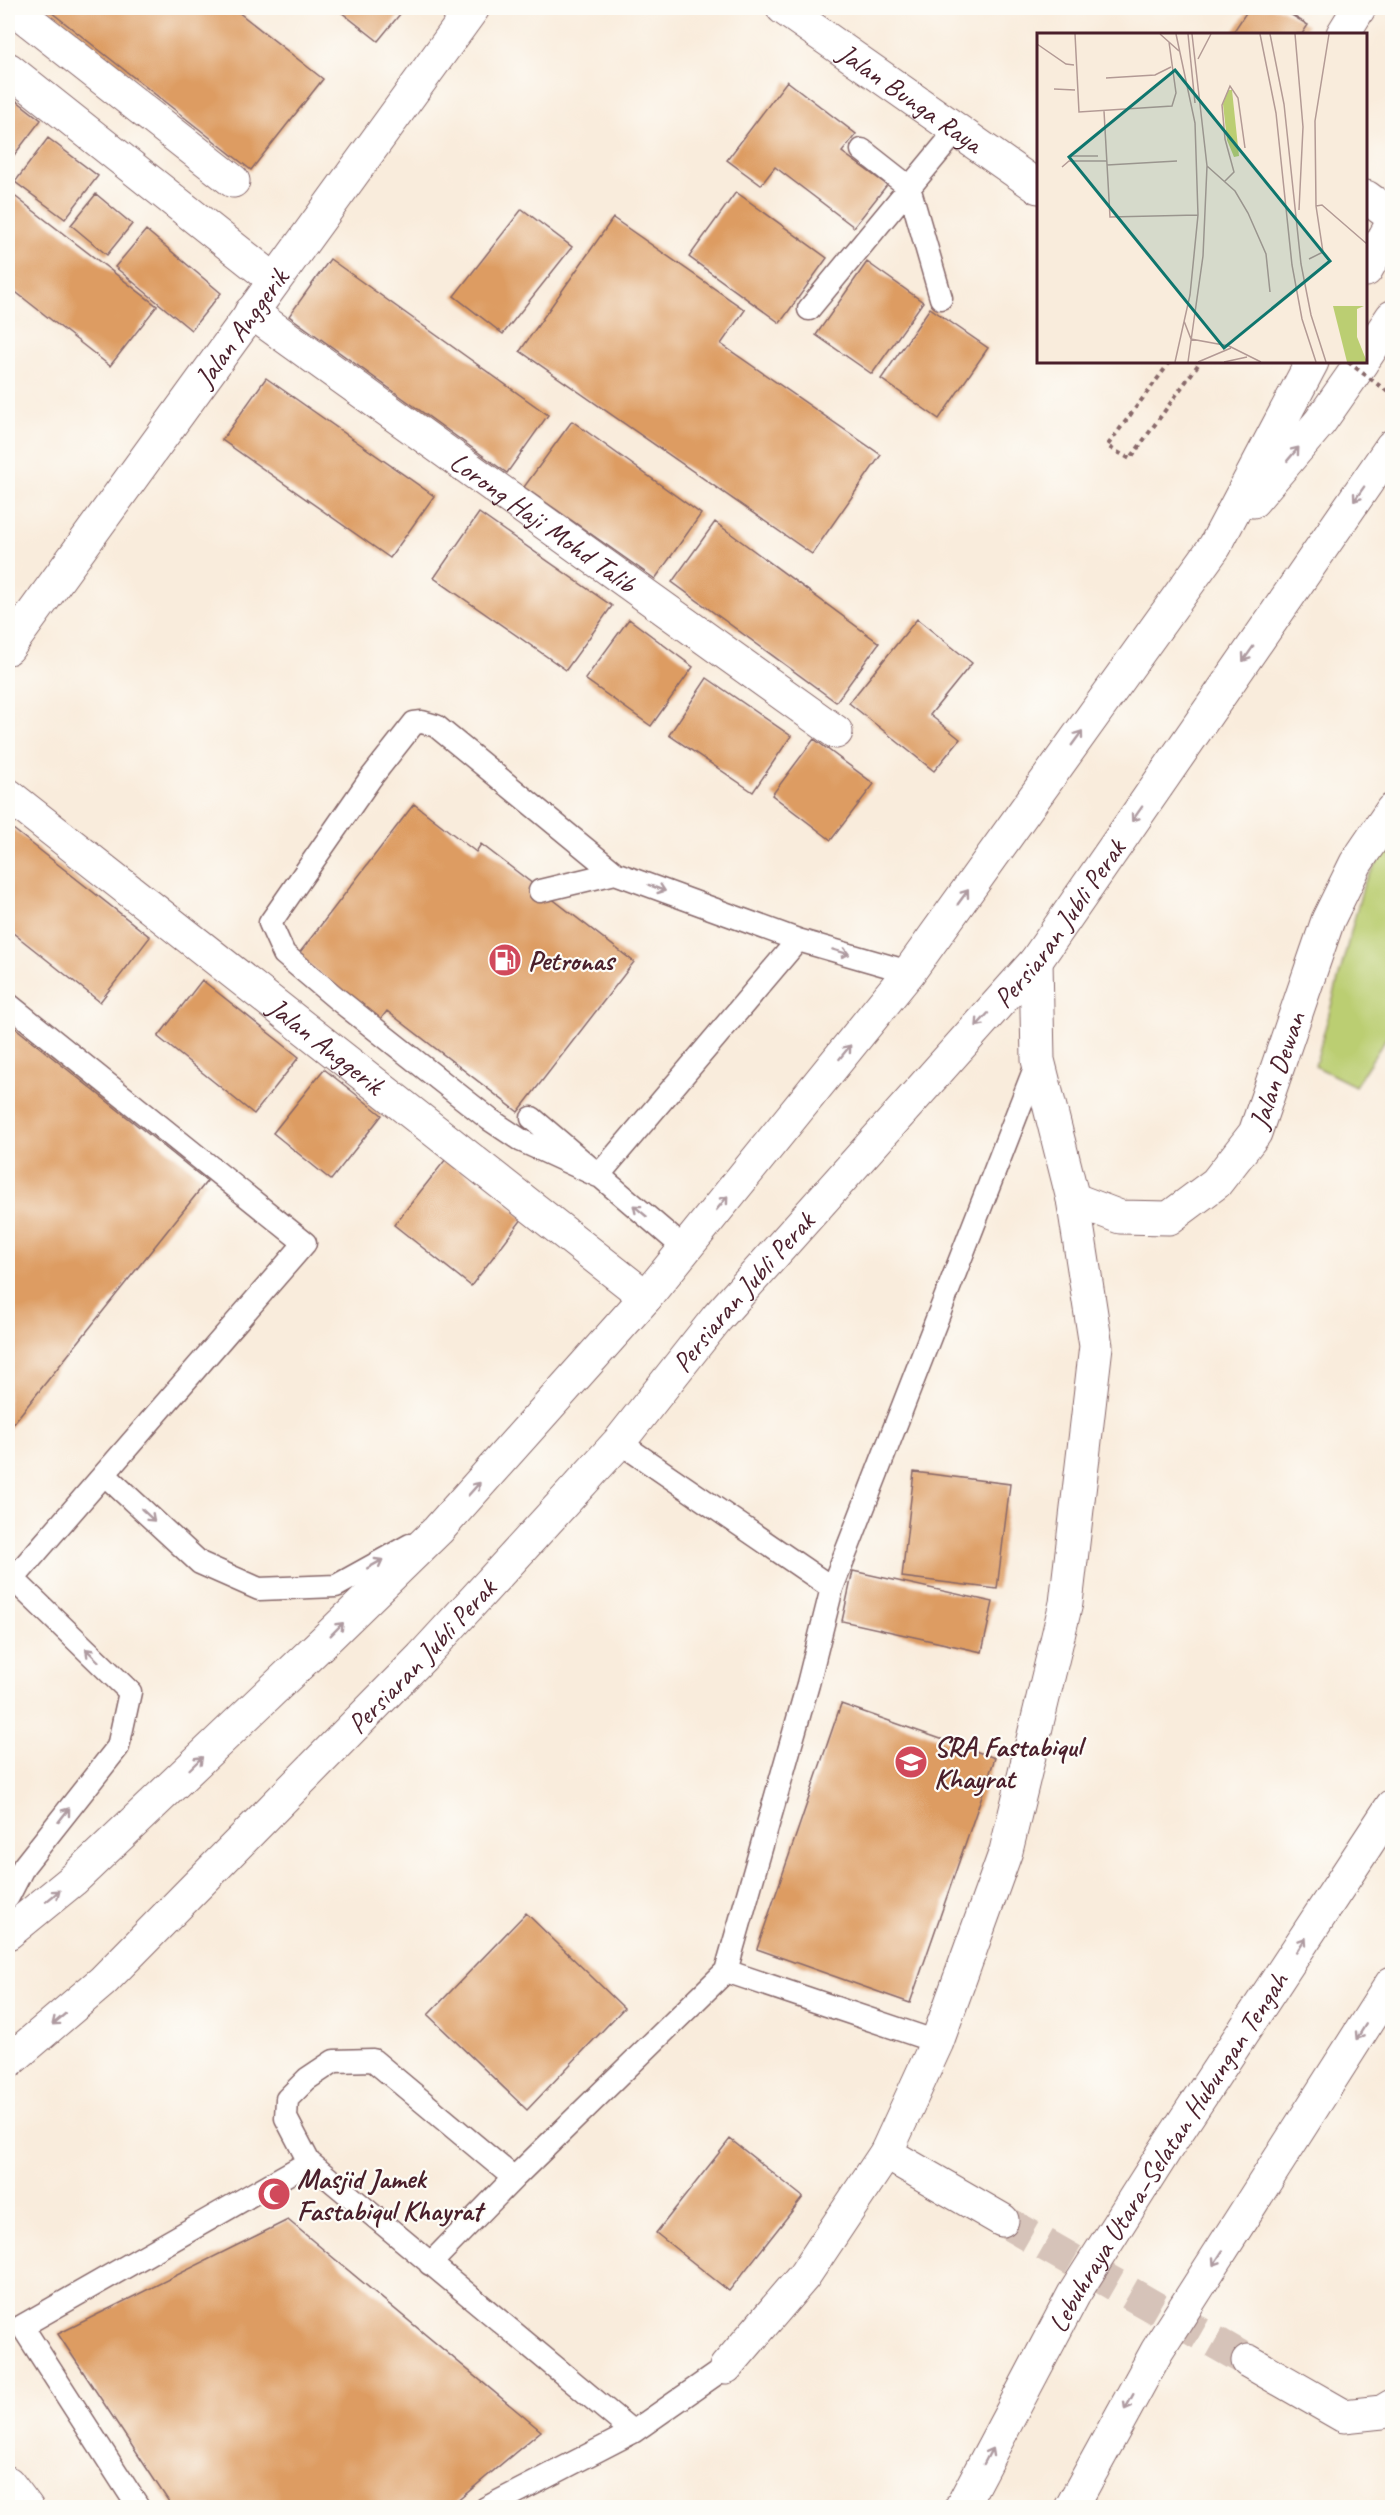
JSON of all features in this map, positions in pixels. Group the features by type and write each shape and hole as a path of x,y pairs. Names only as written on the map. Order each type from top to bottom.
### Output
{"main road":[{"path":"13,8 233,181"},
{"name":"Jalan Anggerik","path":"8,648 473,8"},
{"name":"Jalan Bunga Raya","path":"783,8 1037,186"},
{"path":"1344,33 1359,8"},
{"path":"8,69 274,280"},
{"path":"140,173 172,133"},
{"path":"1367,198 1392,216"},
{"path":"1367,267 1392,224"},
{"name":"Lorong Haji Mohd Talib","path":"251,312 836,732"},
{"path":"1367,353 1392,317"},
{"path":"1215,546 1311,363"},
{"path":"8,1933 81,1872 438,1530 646,1298 909,972 1215,546 1320,422 1361,363"},
{"name":"Persiaran Jubli Perak","path":"8,2062 103,1981 430,1649 619,1442 717,1318 1036,961 1392,446"},
{"name":"Jalan Anggerik","path":"8,795 646,1298"},
{"name":"Jalan Dewan","path":"1074,1199 1120,1217 1169,1218 1216,1183 1255,1133 1328,920 1356,863 1392,810"},
{"path":"726,2367 804,2276 886,2153 937,2042 1006,1851 1066,1603 1096,1346 1074,1199 1038,1060 1036,961"},
{"name":"Lebuhraya Utara–Selatan Hubungan Tengah","path":"961,2508 1074,2294 1164,2152 1392,1806"},
{"path":"1071,2508 1157,2351 1392,1983"},
{"path":"886,2153 1002,2220"},
{"path":"1248,2361 1344,2416 1382,2412 1392,2406"},
{"path":"8,2483 27,2508"}],"lane":[{"path":"809,309 957,130"},
{"path":"862,150 909,187 941,298"},
{"path":"598,1176 522,1142 489,1119 284,954 270,923 389,753 414,723 422,722 436,726 615,873 798,940 909,972"},
{"path":"540,891 615,873"},
{"path":"598,1176 798,940"},
{"path":"8,1004 305,1243 105,1475 10,1576 130,1692 118,1747 24,1866 8,1897"},
{"path":"430,2264 514,2178 726,1971 808,1684 832,1588 1038,1060"},
{"path":"532,1118 685,1249"},
{"path":"619,1442 832,1588"},
{"path":"105,1475 200,1563 259,1589 336,1586 438,1530"},
{"path":"726,1971 937,2042"},
{"path":"514,2178 373,2060 334,2061 307,2079 287,2099 286,2118 309,2162 633,2432"},
{"path":"139,2508 22,2326 309,2162"},
{"path":"486,2508 633,2432 726,2367"}],"path":[{"path":"1169,363 1107,446 1130,459 1199,363"},
{"path":"1349,363 1392,395"}],"green space":[{"path":"1392,839 1392,1029 1355,1086 1315,1066 1364,883"}],"building":[{"path":"46,8 233,8 323,79 251,170"},
{"path":"336,8 405,8 378,41"},
{"path":"1249,8 1280,8 1308,25 1303,33 1233,33"},
{"path":"787,81 856,134 842,152 887,185 854,227 775,167 761,185 727,160"},
{"path":"8,94 41,120 8,163"},
{"path":"48,138 98,176 65,219 15,182"},
{"path":"8,191 157,306 110,366 8,286"},
{"path":"736,192 827,258 780,323 689,257"},
{"path":"96,194 132,224 107,255 71,225"},
{"path":"522,209 572,247 503,334 454,296"},
{"path":"613,218 745,310 721,344 881,455 812,554 520,351"},
{"path":"146,230 221,293 191,330 115,267"},
{"path":"330,259 548,415 507,473 289,316"},
{"path":"867,262 923,302 872,374 816,335"},
{"path":"930,308 988,348 939,419 881,379"},
{"path":"266,378 434,496 390,558 222,440"},
{"path":"572,421 701,514 655,579 524,487"},
{"path":"479,513 612,606 566,670 434,578"},
{"path":"715,522 879,643 836,702 672,582"},
{"path":"629,619 693,667 651,726 585,679"},
{"path":"917,619 972,663 930,715 960,739 934,771 849,703"},
{"path":"707,678 791,736 753,792 669,735"},
{"path":"814,739 874,784 831,840 772,795"},
{"path":"414,804 476,852 481,844 634,962 518,1112 387,1011 380,1020 297,956"},
{"path":"8,825 150,937 100,1002 8,929"},
{"path":"202,980 299,1057 254,1114 158,1037"},
{"path":"8,1022 207,1181 8,1430"},
{"path":"324,1069 382,1115 331,1180 273,1133"},
{"path":"446,1159 523,1218 471,1286 394,1225"},
{"path":"914,1472 1010,1484 997,1589 902,1577"},
{"path":"853,1571 993,1602 982,1652 842,1621"},
{"name":"SRA Fastabiqul Khayrat","path":"841,1704 995,1758 910,2003 757,1949"},
{"path":"526,1913 624,2008 527,2110 428,2015"},
{"path":"730,2139 803,2197 729,2291 656,2233"},
{"path":"288,2220 541,2431 449,2508 173,2508 58,2334"}],"tunnel":[{"path":"1002,2220 1248,2361"}],"place":[{"name":"Petronas","path":"505,960"},
{"name":"SRA Fastabiqul Khayrat","path":"911,1762"},
{"name":"Masjid Jamek Fastabiqul Khayrat","path":"274,2194"}]}
